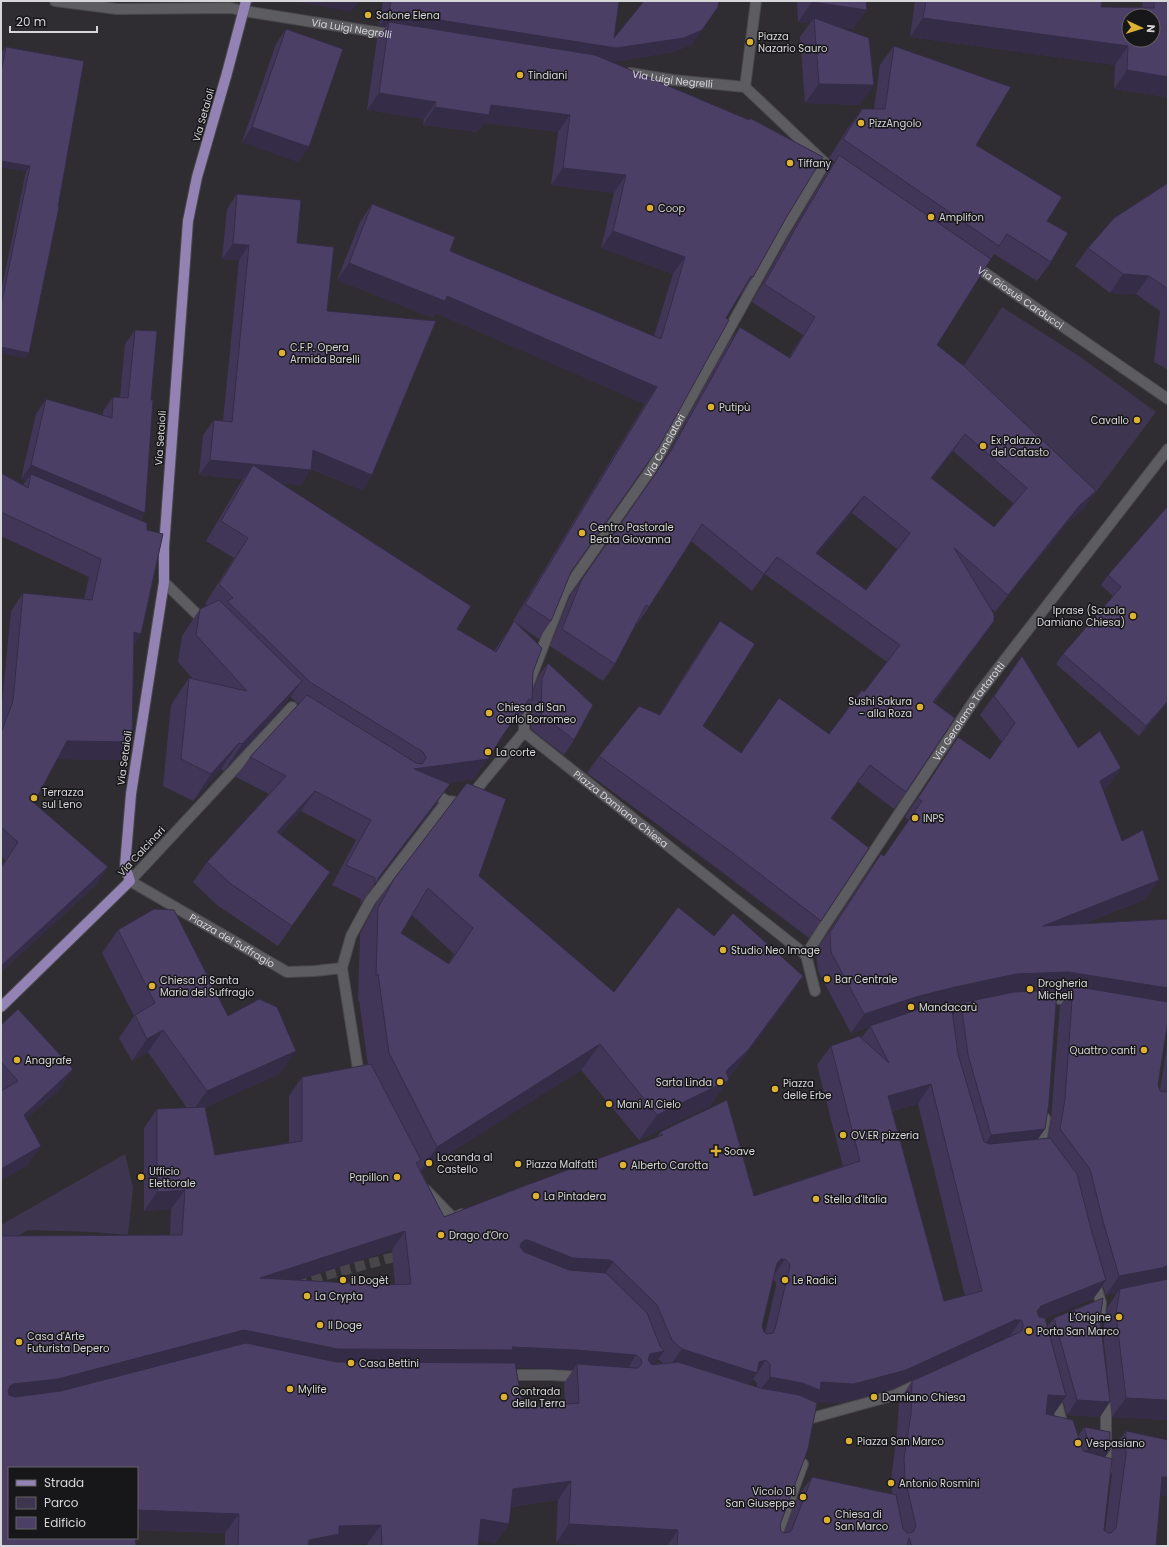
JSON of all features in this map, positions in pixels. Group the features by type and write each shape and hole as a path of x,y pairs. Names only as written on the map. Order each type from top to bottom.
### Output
{"main road":[{"name":"Via Setaioli","path":"130,880 125,866 131,794 164,582 160,545 188,221 197,176 228,73 245,6"},
{"name":"Via Calcinari","path":"1,1007 130,880"}],"street":[{"name":"Via Luigi Negrelli","path":"55,1 117,9 231,8 245,6 408,37"},
{"path":"745,87 756,1"},
{"name":"Via Luigi Negrelli","path":"619,71 673,80 745,87"},
{"name":"Via Conciatori","path":"524,732 525,693 564,593 652,468 780,238 828,165 745,87"},
{"name":"Via Giosuè Carducci","path":"966,260 1168,398"},
{"name":"Via Gerolamo Tartarotti","path":"806,955 979,693 1168,449"},
{"path":"164,582 214,631"},
{"name":"Via Calcinari","path":"130,880 292,707"},
{"path":"436,794 447,800 465,803 524,732"},
{"name":"Piazza Damiano Chiesa","path":"524,732 796,945 806,955"},
{"path":"369,1089 358,1069 342,968 351,936 370,901 447,800"},
{"name":"Piazza del Suffragio","path":"130,880 287,972 342,968"},
{"path":"806,955 815,991"},
{"path":"1032,998 1085,1003"},
{"path":"1039,1152 1045,1111"},
{"path":"420,1184 454,1218 468,1212"},
{"path":"1090,1267 1105,1303 1099,1318"},
{"path":"1087,1309 1105,1303"},
{"path":"498,1375 552,1375 591,1378"},
{"path":"793,1410 812,1418 895,1395 924,1381"},
{"path":"1093,1470 1106,1477 1106,1413 1103,1384"},
{"path":"1053,1389 1067,1441"},
{"path":"773,1546 803,1464"}],"green space":[{"path":"1002,307 1079,356 1156,412 1084,508 952,384"},
{"path":"125,1154 133,1188 128,1235 93,1232 28,1230 1,1246 1,1225"}],"building":[{"path":"391,1 619,1 614,38 644,1 719,1 718,7 702,30 684,38 616,48 389,12"},
{"path":"866,1 867,10 812,2"},
{"path":"926,1 1102,1 1101,7 1154,8 1121,8 1121,45 923,18"},
{"path":"1154,1 1168,1 1168,77 1127,70 1128,48 1161,48 1161,8 1154,8"},
{"path":"814,18 869,38 874,85 819,84"},
{"path":"389,22 595,55 749,120 750,118 823,157 786,218 753,277 751,276 726,318 729,320 659,447 571,572 551,621 525,604 657,387 447,296 445,301 349,263 372,204 455,237 450,251 661,339 685,257 613,231 626,175 563,168 570,115 491,105 489,115 435,107 436,102 379,93"},
{"path":"286,29 343,49 309,147 252,127"},
{"path":"894,46 1011,87 976,145 1062,197 1047,221 1068,233 1051,262 1007,234 999,246 843,139 862,109 885,109"},
{"path":"6,47 84,61 59,207 29,353 1,347 1,305 30,166 1,161 1,72"},
{"path":"839,155 991,259 937,345 964,366 1096,491 1079,506 1008,595 954,548 994,614 994,621 933,702 955,718 906,792 870,765 831,818 869,848 821,921 726,848 599,756 639,706 660,715 720,621 755,644 703,726 741,753 779,698 829,734 862,690 864,692 900,645 777,557 764,574 702,524 649,607 646,605 615,664 562,629 582,579 669,454 740,327 790,358 815,317 764,284","holes":["965,434 1027,488 994,527 931,478","864,496 910,533 866,590 816,553"]},
{"path":"1168,183 1168,289 1149,276 1123,274 1088,248 1114,218"},
{"path":"237,194 301,200 297,243 334,247 327,311 436,321 372,475 313,450 311,470 210,460 214,420 232,422 249,245 233,244"},
{"path":"135,330 157,331 151,400 153,400 145,513 31,465 46,399 112,418 113,397 128,398"},
{"path":"253,465 471,606 457,629 496,652 514,621 542,648 533,672 532,701 529,699 488,759 414,769 450,784 379,877 375,885 375,878 346,865 371,820 315,791 277,832 330,872 292,926 231,884 207,862 286,776 250,757 307,695 416,763 422,764 426,758 423,752 310,682 227,601 233,598 219,584 248,538 221,521"},
{"path":"1,473 28,488 31,474 147,523 147,530 163,534 141,634 134,632 132,742 67,741 34,803 108,867 1,966 1,868 18,842 1,827 1,733 13,701 23,593 92,600 101,559 1,512"},
{"name":"Iprase (Scuola Damiano Chiesa)","path":"1167,507 1168,701 1146,726 1063,654 1121,587 1108,575"},
{"path":"219,600 302,681 242,744 239,743 211,774 181,759 189,678 247,691 196,635 200,609"},
{"path":"1022,656 1078,748 1100,731 1121,768 1100,781 1122,841 1143,830 1159,880 1043,926 1168,919 1168,988 1068,972 1016,974 919,996 864,1014 831,952 830,932 881,854 884,856 922,801 918,798 958,737 990,759 1015,723 994,696"},
{"path":"548,663 593,705 574,740 541,714 542,679"},
{"path":"467,783 506,799 479,876 614,992 678,907 714,936 733,913 803,976 748,1050 726,1071 729,1080 657,1115 600,1044 437,1147 389,1053 378,974 376,976 378,908 394,879","holes":["428,888 473,928 449,964 401,933"]},
{"path":"154,909 174,910 228,1016 259,999 277,1007 296,1051 207,1091 163,1030 147,1039 135,1015 155,1003 118,930"},
{"path":"1073,986 1168,1002 1168,1021 1158,1085 1160,1091 1168,1091 1168,1265 1162,1268 1119,1276 1090,1169 1060,1129 1065,1099"},
{"path":"1057,990 1049,1102 1045,1129 991,1135 968,1055 961,1003 1014,992"},
{"path":"951,1002 958,1054 984,1142 990,1144 1050,1138 1077,1174 1106,1280 1041,1306 1037,1311 1039,1317 1045,1318 1066,1396 1048,1395 1046,1414 1073,1420 1083,1451 1112,1459 1104,1530 1108,1533 1111,1533 1116,1528 1126,1455 1126,1431 1168,1440 1168,1477 1162,1477 1156,1546 912,1546 909,1538 907,1546 677,1546 678,1530 569,1524 571,1481 513,1489 509,1524 481,1519 478,1546 382,1546 381,1525 339,1526 339,1534 309,1540 308,1546 238,1546 239,1514 138,1510 138,1467 8,1467 8,1539 135,1539 136,1546 1,1546 1,1236 182,1235 185,1190 157,1192 157,1109 205,1107 215,1155 302,1141 302,1077 371,1064 421,1160 416,1163 444,1217 663,1135 660,1132 727,1100 754,1196 860,1161 831,1046 859,1036 889,1063 870,1026 922,1008","holes":["931,1084 982,1291 944,1301 888,1096","405,1231 411,1284 384,1285 260,1278","528,1240 573,1258 610,1260 657,1305 672,1340 682,1349 757,1373 759,1362 766,1360 770,1364 770,1377 802,1383 820,1390 821,1382 854,1384 906,1370 1015,1320 1021,1320 1023,1329 1020,1332 912,1381 911,1414 904,1459 905,1478 916,1526 913,1532 907,1533 903,1529 896,1495 812,1477 792,1529 790,1532 784,1533 781,1531 780,1525 808,1449 817,1403 799,1395 760,1388 678,1362 652,1365 648,1360 650,1354 664,1351 660,1346 647,1313 606,1273 569,1270 524,1252 520,1247 521,1243","781,1259 785,1259 790,1266 775,1329 773,1333 767,1334 764,1332 762,1326 777,1263","244,1330 338,1349 513,1350 512,1347 636,1355 641,1359 642,1363 638,1368 577,1364 579,1403 523,1408 515,1363 337,1362 246,1343 61,1391 15,1397 9,1395 8,1391 10,1386 13,1384 58,1379"]},
{"path":"18,1009 73,1069 24,1115 41,1146 1,1169 1,1091 18,1081 1,1062 1,1025"},
{"path":"1168,1279 1168,1400 1126,1398 1116,1314 1120,1289"},
{"path":"1103,1298 1100,1319 1110,1402 1077,1400 1054,1318"},
{"path":"1084,1427 1110,1432 1110,1450 1090,1446"}],"tunnel":[{"path":"298,1285 326,1275 406,1254"}],"place":[{"name":"Salone Elena","path":"368,15"},
{"name":"Piazza Nazario Sauro","path":"750,42"},
{"name":"Tindiani","path":"520,75"},
{"name":"PizzAngolo","path":"861,123"},
{"name":"Tiffany","path":"790,163"},
{"name":"Coop","path":"650,208"},
{"name":"Amplifon","path":"931,217"},
{"name":"C.F.P. Opera Armida Barelli","path":"282,353"},
{"name":"Putipù","path":"711,407"},
{"name":"Cavallo","path":"1137,420"},
{"name":"Ex Palazzo del Catasto","path":"983,446"},
{"name":"Centro Pastorale Beata Giovanna","path":"582,533"},
{"name":"Iprase (Scuola Damiano Chiesa)","path":"1133,616"},
{"name":"Sushi Sakura - alla Roza","path":"920,707"},
{"name":"Chiesa di San Carlo Borromeo","path":"489,713"},
{"name":"La corte","path":"488,752"},
{"name":"Terrazza sul Leno","path":"34,798"},
{"name":"INPS","path":"915,818"},
{"name":"Studio Neo Image","path":"723,950"},
{"name":"Bar Centrale","path":"827,979"},
{"name":"Chiesa di Santa Maria del Suffragio","path":"152,986"},
{"name":"Drogheria Micheli","path":"1030,989"},
{"name":"Mandacarù","path":"911,1007"},
{"name":"Quattro canti","path":"1144,1050"},
{"name":"Anagrafe","path":"17,1060"},
{"name":"Sarta Linda","path":"720,1082"},
{"name":"Piazza delle Erbe","path":"775,1089"},
{"name":"Mani Al Cielo","path":"609,1104"},
{"name":"OV.ER pizzeria","path":"843,1135"},
{"name":"Soave","path":"716,1151"},
{"name":"Locanda al Castello","path":"429,1163"},
{"name":"Piazza Malfatti","path":"518,1164"},
{"name":"Alberto Carotta","path":"623,1165"},
{"name":"Ufficio Elettorale","path":"141,1177"},
{"name":"Papillon","path":"397,1177"},
{"name":"La Pintadera","path":"536,1196"},
{"name":"Stella d'Italia","path":"816,1199"},
{"name":"Drago d'Oro","path":"441,1235"},
{"name":"il Dogèt","path":"343,1280"},
{"name":"Le Radici","path":"785,1280"},
{"name":"La Crypta","path":"307,1296"},
{"name":"L'Origine","path":"1119,1317"},
{"name":"Il Doge","path":"320,1325"},
{"name":"Porta San Marco","path":"1029,1331"},
{"name":"Casa d'Arte Futurista Depero","path":"19,1342"},
{"name":"Casa Bettini","path":"351,1363"},
{"name":"Mylife","path":"290,1389"},
{"name":"Contrada della Terra","path":"504,1397"},
{"name":"Damiano Chiesa","path":"874,1397"},
{"name":"Piazza San Marco","path":"849,1441"},
{"name":"Vespasiano","path":"1078,1443"},
{"name":"Antonio Rosmini","path":"891,1483"},
{"name":"Vicolo Di San Giuseppe","path":"803,1497"},
{"name":"Chiesa di San Marco","path":"827,1520"}]}
